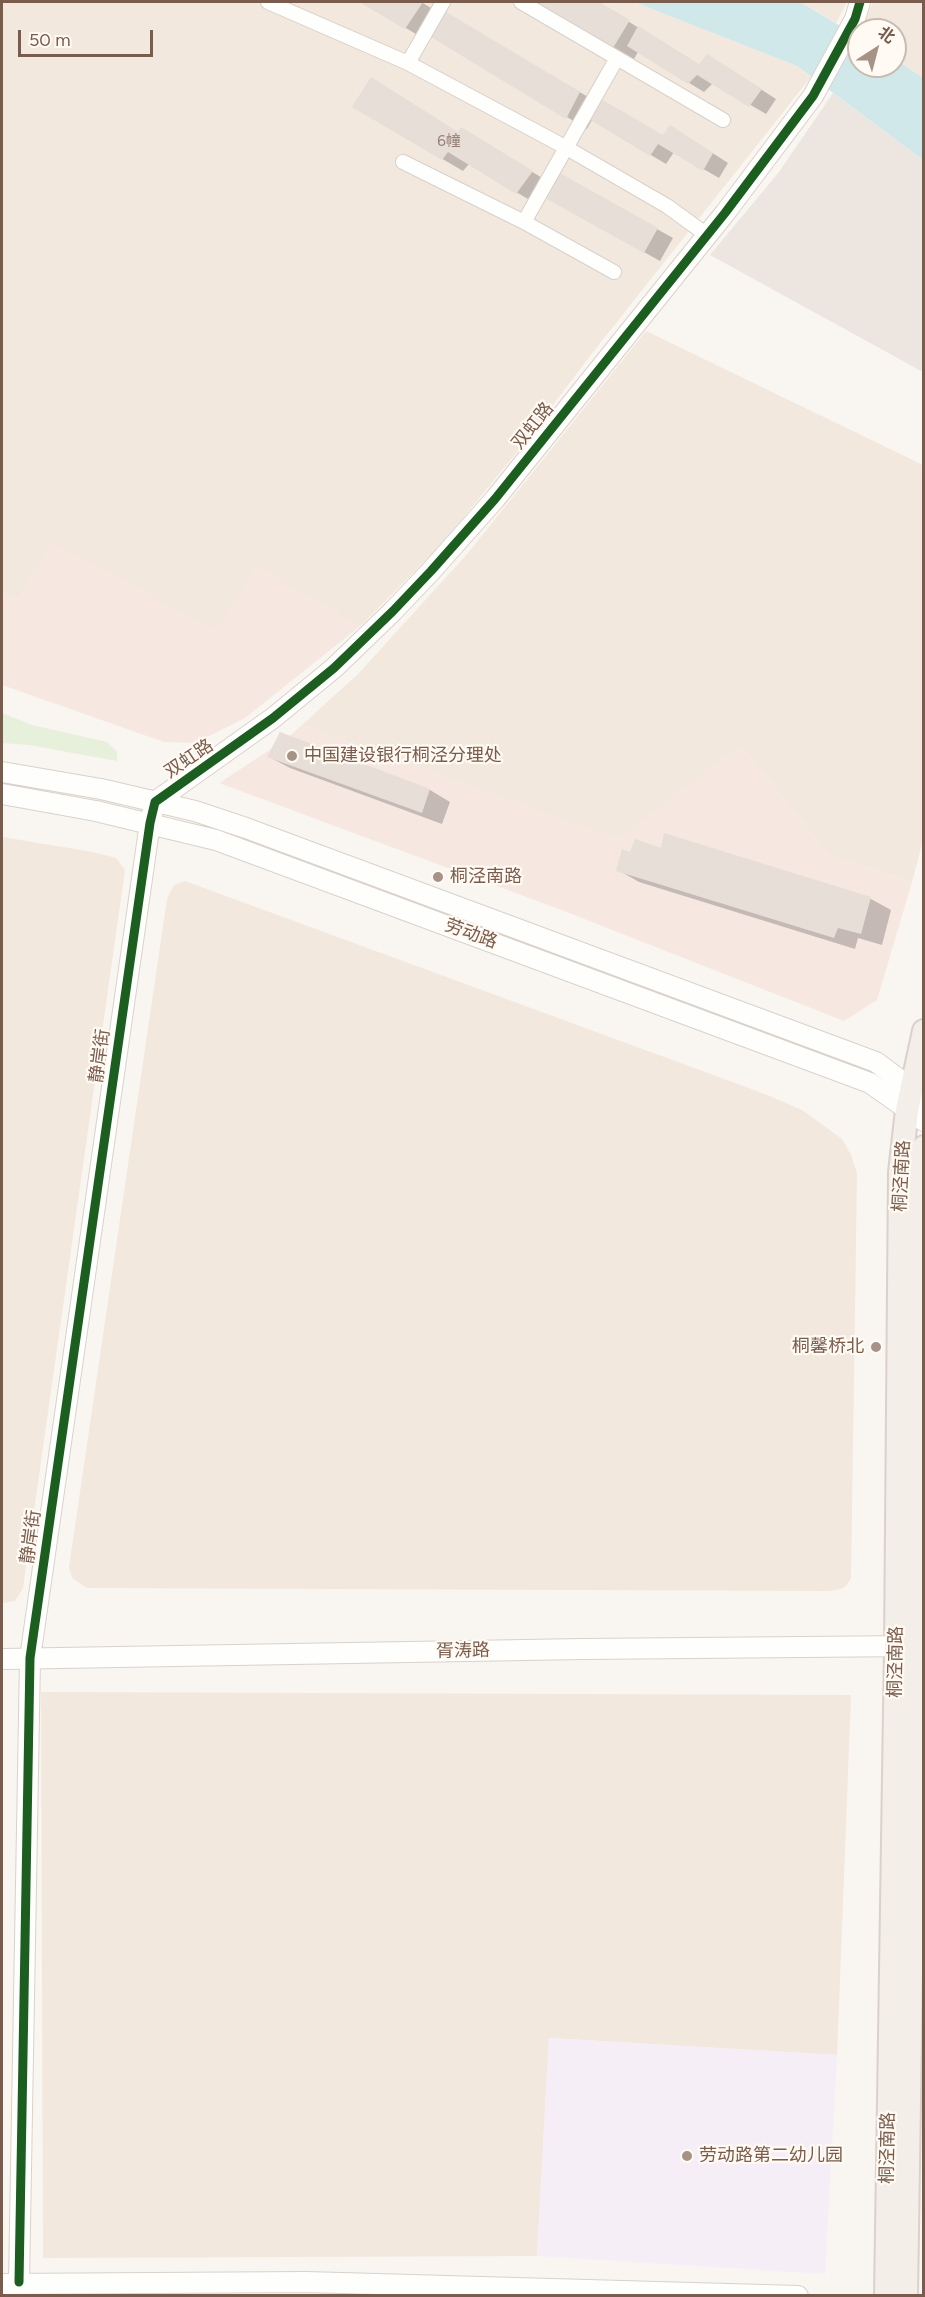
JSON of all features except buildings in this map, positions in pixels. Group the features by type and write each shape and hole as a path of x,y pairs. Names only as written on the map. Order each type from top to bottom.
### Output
{"main road":[{"name":"桐泾南路","path":"886,2295 912,1647 900,1173 916,1104 924,1031"},
{"name":"桐泾南路","path":"906,2295 912,1647 921,1173 924,1147"}],"street":[{"path":"268,2 408,63 565,147 667,206 707,235"},
{"path":"408,63 443,2"},
{"path":"521,2 723,120"},
{"name":"双虹路","path":"155,802 273,718 334,668 393,611 495,499 707,235 817,87 851,26 860,2"},
{"path":"524,222 617,58"},
{"path":"403,162 524,222 614,272"},
{"name":"劳动路","path":"2,772 101,789 201,813 246,828 876,1062 916,1104"},
{"name":"劳动路","path":"2,794 150,823 237,847 870,1083 916,1104"},
{"name":"静岸街","path":"10,2283 30,1658 150,823 155,802"},
{"name":"胥涛路","path":"2,1659 583,1649 912,1647"},
{"path":"10,2283 306,2282 798,2295"}],"shaded area":[{"path":"2,2 634,2 797,66 811,77 513,457 439,547 359,627 257,567 216,631 53,544 18,600 2,593"},
{"path":"800,2 847,2 836,23"},
{"path":"873,2 923,2 923,78 907,67 907,18 866,18"},
{"path":"833,93 923,160 923,372 710,255 779,172"},
{"path":"646,331 923,465 924,836 912,882 829,856 741,746 618,840 302,725 358,674 468,553"},
{"path":"53,543 216,630 257,566 359,627 245,718 195,743 164,742 2,685 2,593 18,600"},
{"path":"302,725 618,839 741,746 829,856 912,882 877,1000 844,1021 564,911 219,783 285,740"},
{"path":"2,837 116,858 125,870 23,1588 15,1601 2,1603"},
{"path":"185,881 765,1094 802,1110 842,1139 857,1173 851,1578 846,1586 829,1591 87,1588 72,1578 69,1567 167,899 174,885"},
{"path":"41,1692 851,1695 837,2055 549,2038 537,2256 43,2258"},
{"name":"劳动路第二幼儿园","path":"549,2038 837,2055 825,2274 537,2256"}],"green space":[{"path":"2,713 32,725 107,742 117,752 117,761 29,745 2,743"}],"water":[{"path":"634,2 800,2 847,30 847,78 907,78 907,67 923,78 923,160 797,66"}],"cycle path":[{"path":"19,2282 30,1658 150,823 155,802 273,718 334,668 393,611 495,499 725,213 813,96 855,19 860,2"}],"place":[{"name":"中国建设银行桐泾分理处","path":"292,756"},
{"name":"桐泾南路","path":"438,877"},
{"name":"桐馨桥北","path":"876,1347"},
{"name":"劳动路第二幼儿园","path":"687,2156"}]}
